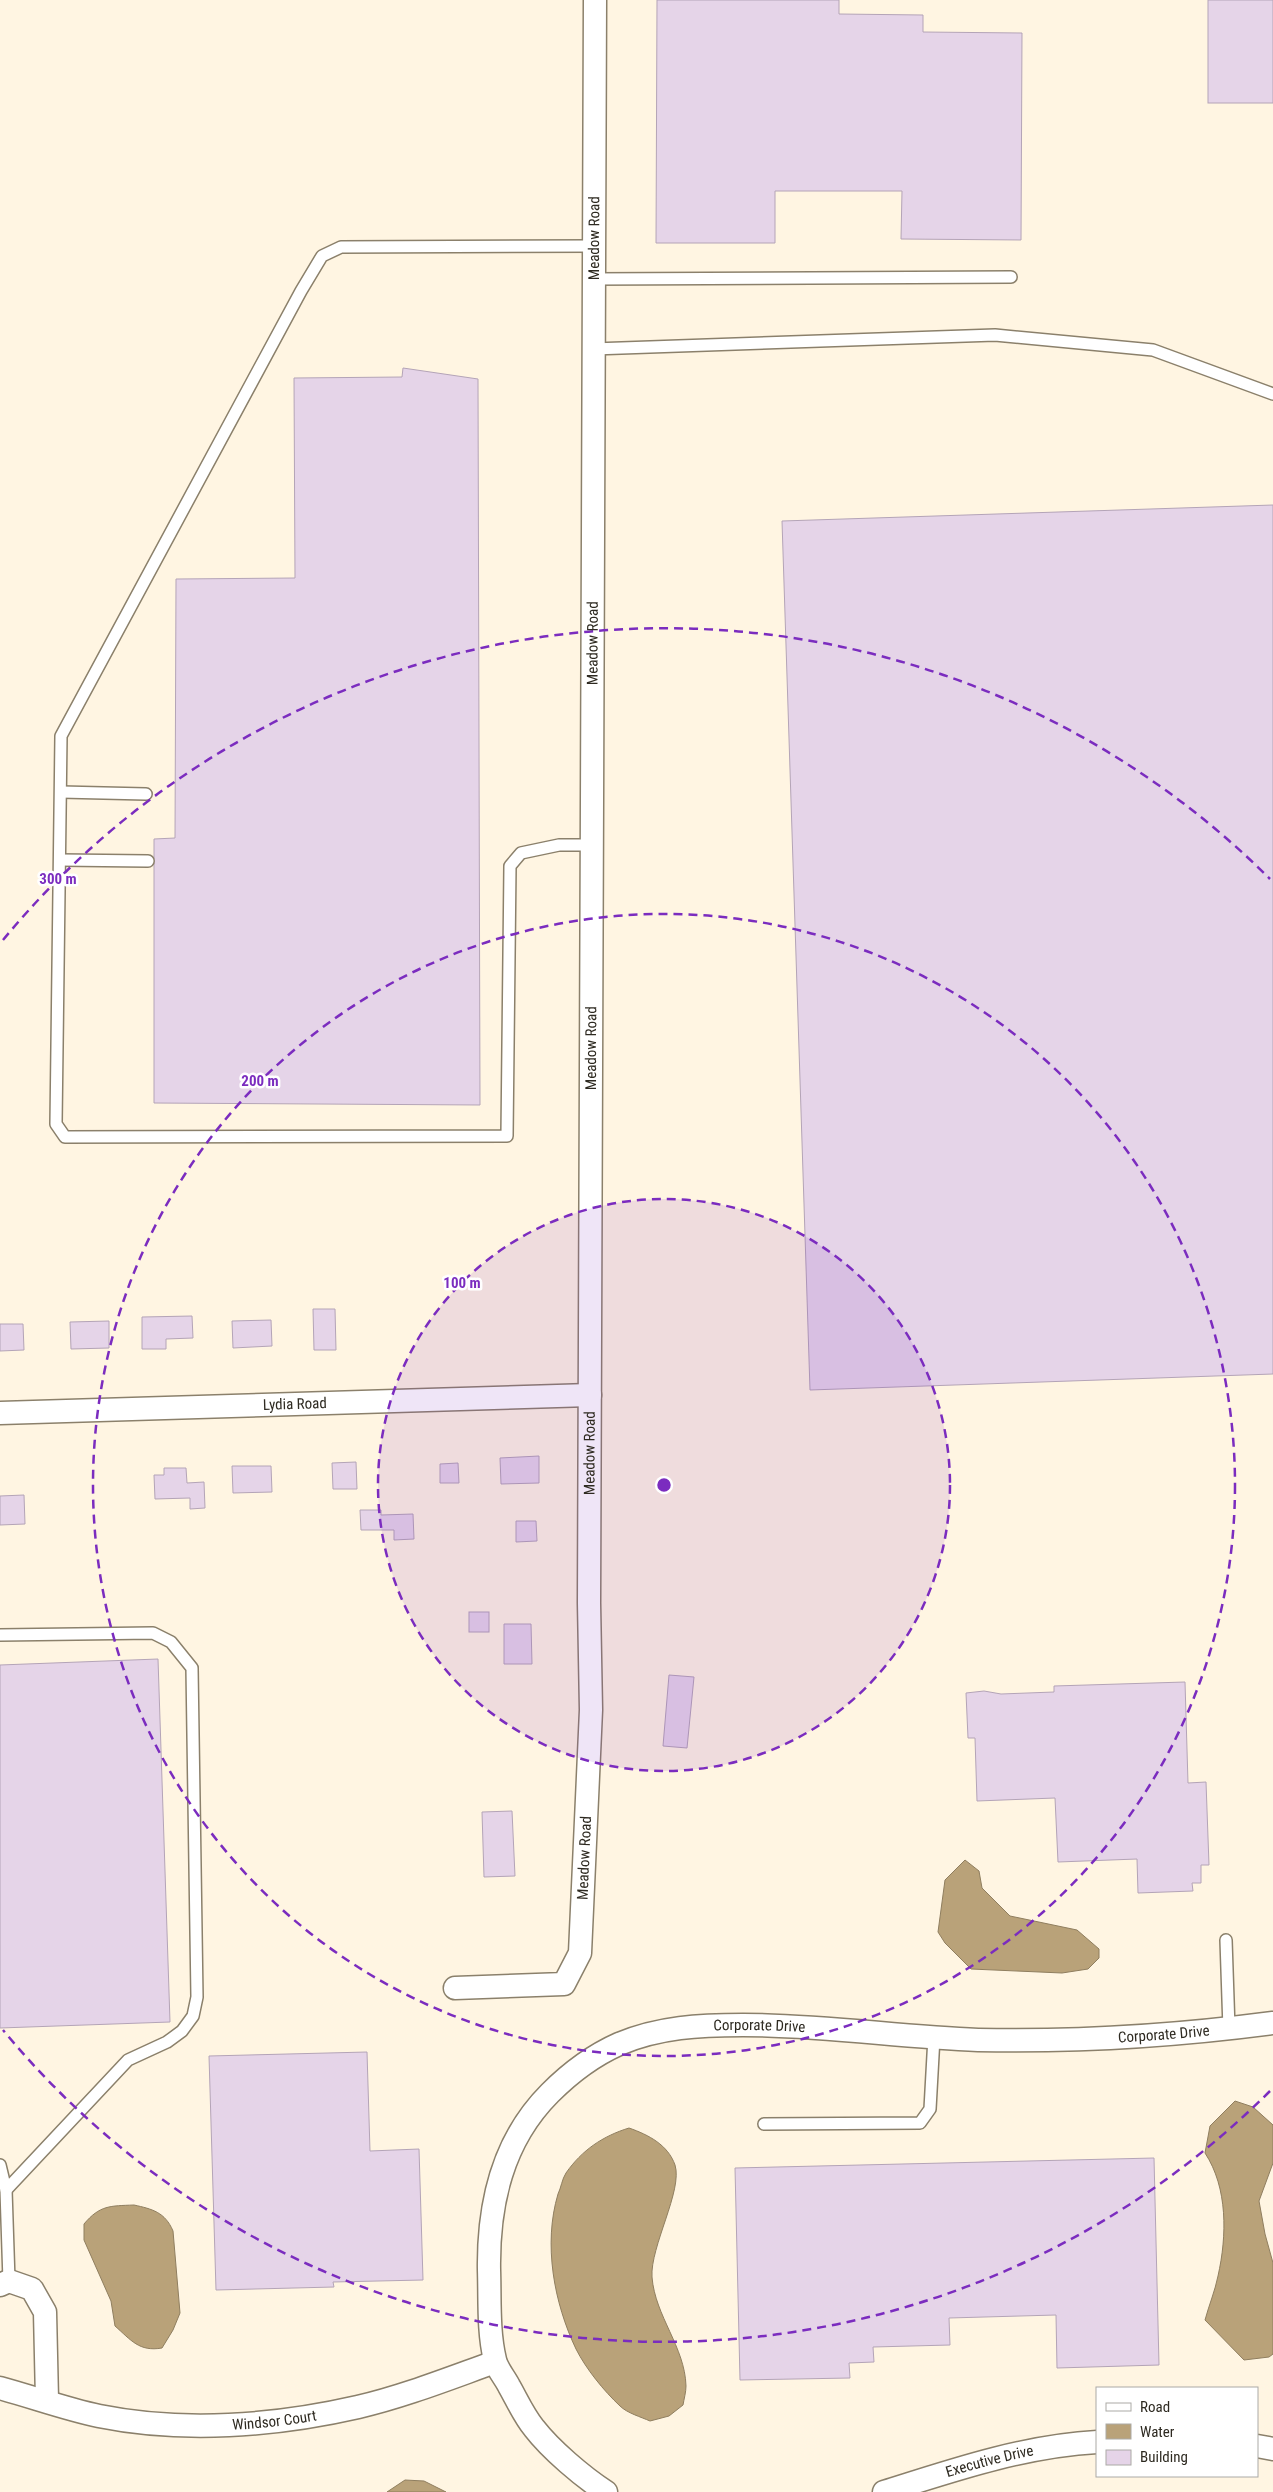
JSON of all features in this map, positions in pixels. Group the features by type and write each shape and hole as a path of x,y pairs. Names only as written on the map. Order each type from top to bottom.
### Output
{"street":[{"name":"Meadow Road","path":"455,1988 564,1984 580,1953 591,1710 591,845 596,0"},
{"name":"Lydia Road","path":"0,1413 590,1395"},
{"name":"Corporate Drive","path":"495,2362 490,2318 488,2238 494,2200 507,2154 523,2124 569,2074 618,2045 672,2028 699,2025 833,2028 934,2037 1085,2040 1160,2036 1273,2023"},
{"path":"5,2283 32,2289 45,2312 47,2400"},
{"name":"Windsor Court","path":"0,2388 98,2416 157,2423 230,2425 278,2421 359,2407 495,2362"},
{"path":"495,2362 533,2428 588,2481 606,2492"},
{"name":"Executive Drive","path":"884,2492 1003,2457 1049,2447 1096,2442"},
{"path":"1258,2446 1273,2449"}],"lane":[{"path":"591,845 559,845 521,853 510,866 506,1136 65,1137 56,1124 61,736 269,347 322,256 341,247 594,246"},
{"path":"593,279 1011,277"},
{"path":"593,349 995,335 1153,350 1273,394"},
{"path":"61,792 146,794"},
{"path":"60,860 148,861"},
{"path":"0,1636 153,1633 171,1642 192,1668 197,1997 193,2016 182,2031 167,2042 128,2060 6,2190"},
{"path":"1226,1940 1229,2029"},
{"path":"764,2124 920,2123 930,2109 934,2037"},
{"path":"0,2165 6,2190 5,2283"}],"water":[{"path":"965,1860 979,1871 982,1888 1010,1916 1077,1930 1099,1949 1099,1958 1088,1969 1062,1973 971,1969 945,1943 938,1932 945,1880"},
{"path":"1235,2101 1253,2107 1273,2125 1273,2163 1259,2201 1273,2263 1273,2354 1269,2357 1244,2360 1205,2320 1221,2261 1224,2213 1218,2181 1205,2153 1210,2126"},
{"path":"629,2128 644,2134 663,2146 672,2158 676,2176 671,2204 656,2250 652,2277 658,2305 681,2358 686,2391 683,2405 669,2416 650,2421 630,2413 620,2406 608,2394 580,2357 562,2312 553,2273 551,2253 554,2213 558,2194 566,2173 579,2157 594,2145 610,2135"},
{"path":"134,2205 147,2208 162,2215 173,2231 180,2313 173,2330 162,2348 147,2348 136,2344 115,2326 111,2301 84,2240 84,2224 95,2213 112,2206"},
{"path":"405,2480 424,2481 446,2492 387,2492"}],"building":[{"path":"657,0 839,0 839,14 923,15 923,32 1022,33 1021,240 901,239 902,191 775,191 775,243 656,243"},
{"path":"1208,0 1273,0 1273,103 1208,103"},
{"path":"403,368 478,379 480,1105 154,1103 154,839 175,838 176,579 295,578 294,378 402,377"},
{"path":"1273,505 1273,1374 810,1390 782,521"},
{"path":"313,1309 335,1309 336,1350 314,1350"},
{"path":"192,1316 193,1338 166,1339 166,1349 142,1349 142,1317"},
{"path":"271,1320 272,1346 233,1348 232,1321"},
{"path":"109,1321 109,1348 71,1349 70,1322"},
{"path":"0,1324 23,1324 24,1350 0,1351"},
{"path":"539,1456 539,1483 501,1484 500,1458"},
{"path":"356,1462 357,1489 333,1489 332,1463"},
{"path":"458,1463 459,1483 440,1483 440,1464"},
{"path":"232,1466 271,1466 272,1492 233,1493"},
{"path":"164,1468 186,1468 187,1483 204,1482 205,1508 190,1509 190,1498 155,1499 154,1475 164,1475"},
{"path":"24,1495 25,1524 0,1525 0,1496"},
{"path":"360,1510 381,1510 381,1515 413,1514 414,1539 394,1540 394,1530 361,1530"},
{"path":"516,1521 536,1521 537,1541 516,1542"},
{"path":"469,1612 489,1612 489,1632 469,1632"},
{"path":"504,1624 531,1624 532,1664 504,1664"},
{"path":"158,1659 170,2022 0,2028 0,1665"},
{"path":"669,1675 694,1677 687,1748 663,1746"},
{"path":"1185,1682 1188,1783 1206,1782 1209,1865 1201,1865 1201,1883 1192,1883 1193,1891 1138,1893 1137,1859 1058,1862 1055,1798 977,1801 975,1738 968,1738 966,1693 984,1691 1001,1694 1054,1692 1054,1686"},
{"path":"512,1811 515,1876 484,1877 482,1812"},
{"path":"367,2052 370,2151 419,2149 423,2280 333,2282 334,2287 216,2290 209,2056"},
{"path":"1154,2158 1159,2365 1057,2368 1056,2315 949,2318 950,2345 873,2347 874,2362 849,2363 850,2378 740,2380 735,2168"}]}
